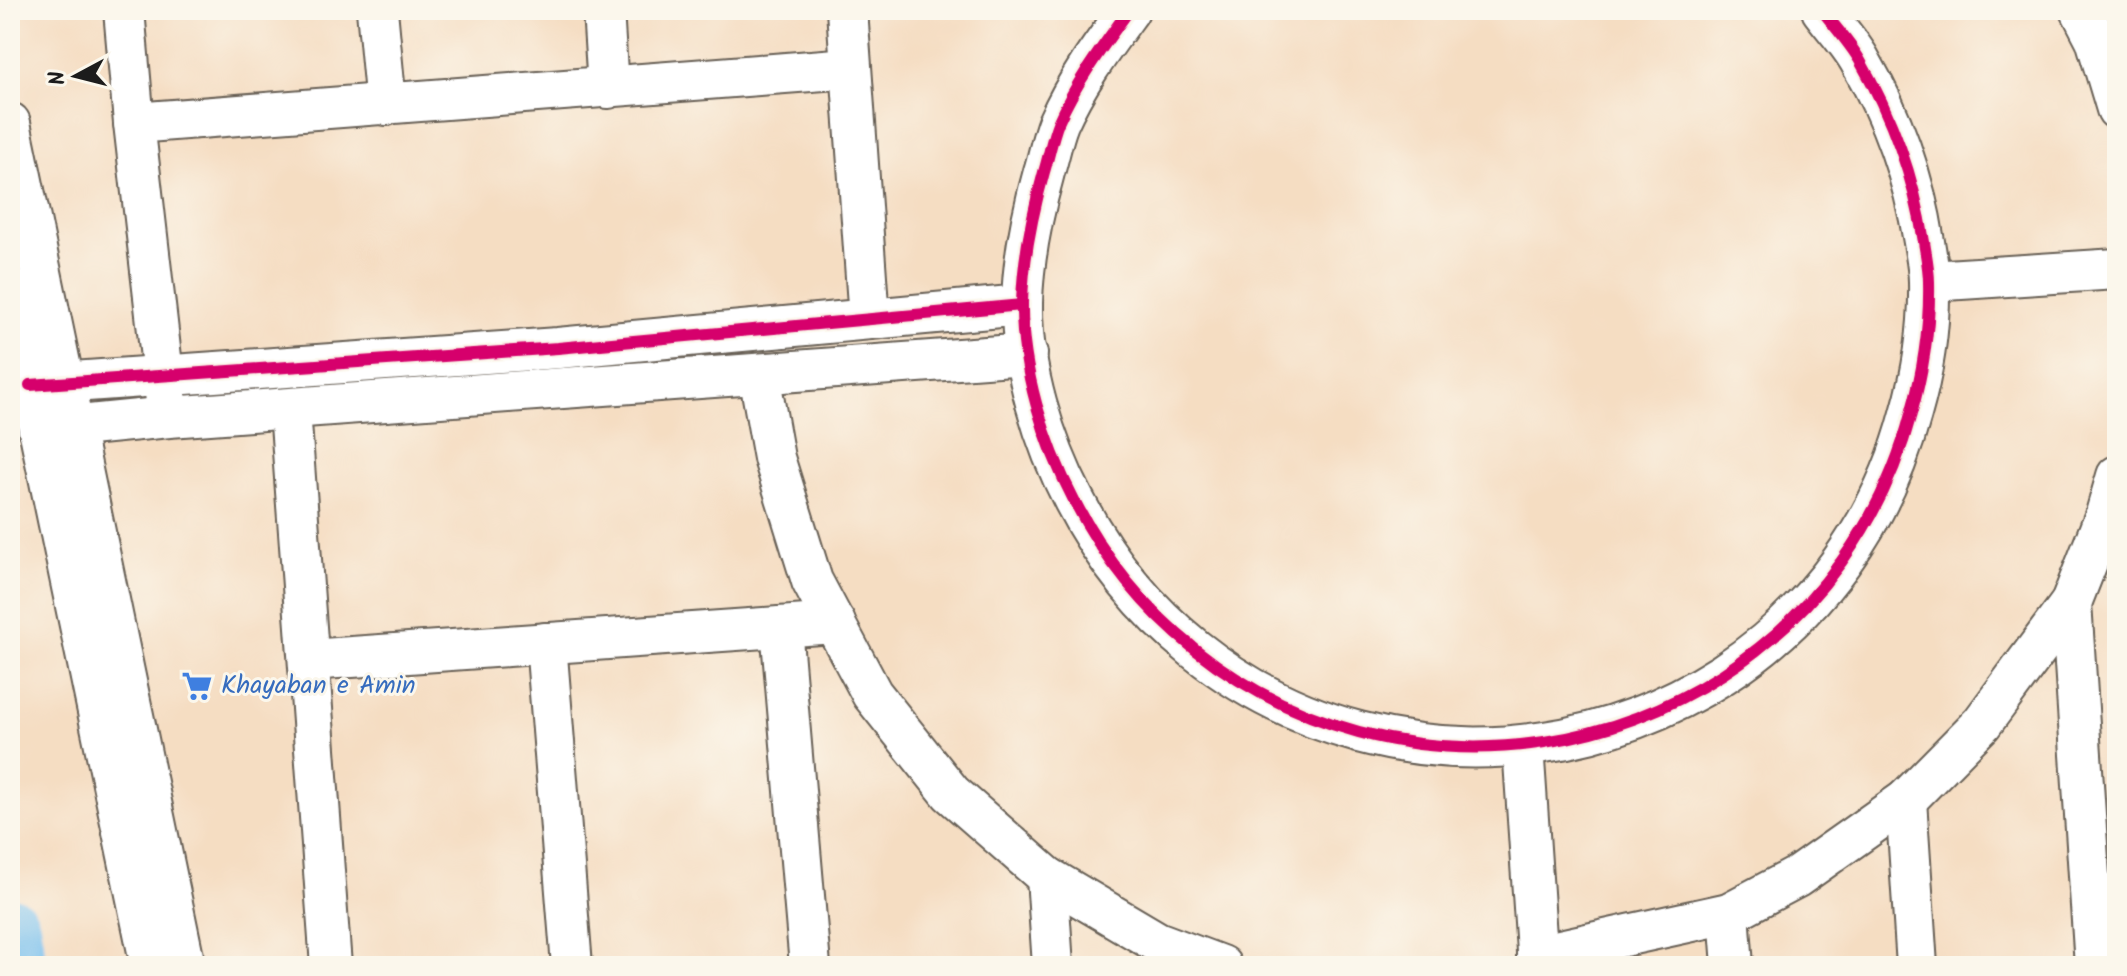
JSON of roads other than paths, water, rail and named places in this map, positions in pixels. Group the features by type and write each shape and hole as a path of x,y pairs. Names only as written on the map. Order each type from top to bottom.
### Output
{"street":[{"path":"124,10 134,123 169,417"},
{"path":"377,10 386,105"},
{"path":"603,10 608,88"},
{"path":"847,10 869,319"},
{"path":"1129,10 1087,69 1057,126 1030,224 1022,305 1027,354 1039,413 1057,468 1095,542 1146,607 1208,662 1279,705 1356,733 1438,747 1523,746 1611,728 1687,697 1757,652 1817,595 1866,528 1901,453 1922,373 1930,281 1919,208 1895,129 1857,55 1822,10"},
{"path":"2081,10 2096,39 2117,109"},
{"path":"134,123 850,68"},
{"path":"10,123 47,385 185,966"},
{"path":"1930,281 2117,269"},
{"path":"10,289 47,385"},
{"path":"47,385 558,348 1022,305"},
{"path":"56,428 1027,354"},
{"path":"759,374 774,458 812,581 872,694 951,793 1047,877 1157,942 1221,966"},
{"path":"290,410 331,966"},
{"path":"56,428 151,966"},
{"path":"1523,746 1538,960 1729,913 1797,877 1906,800 1982,723 2071,603 2106,514 2117,476"},
{"path":"2071,603 2095,966"},
{"path":"309,660 835,623"},
{"path":"781,627 810,966"},
{"path":"546,643 572,966"},
{"path":"1906,800 1917,966"},
{"path":"1047,877 1053,966"},
{"path":"1729,913 1733,966"}],"waterway":[{"path":"10,927 17,966"}],"place":[{"name":"Khayaban e Amin","path":"197,686"}]}
